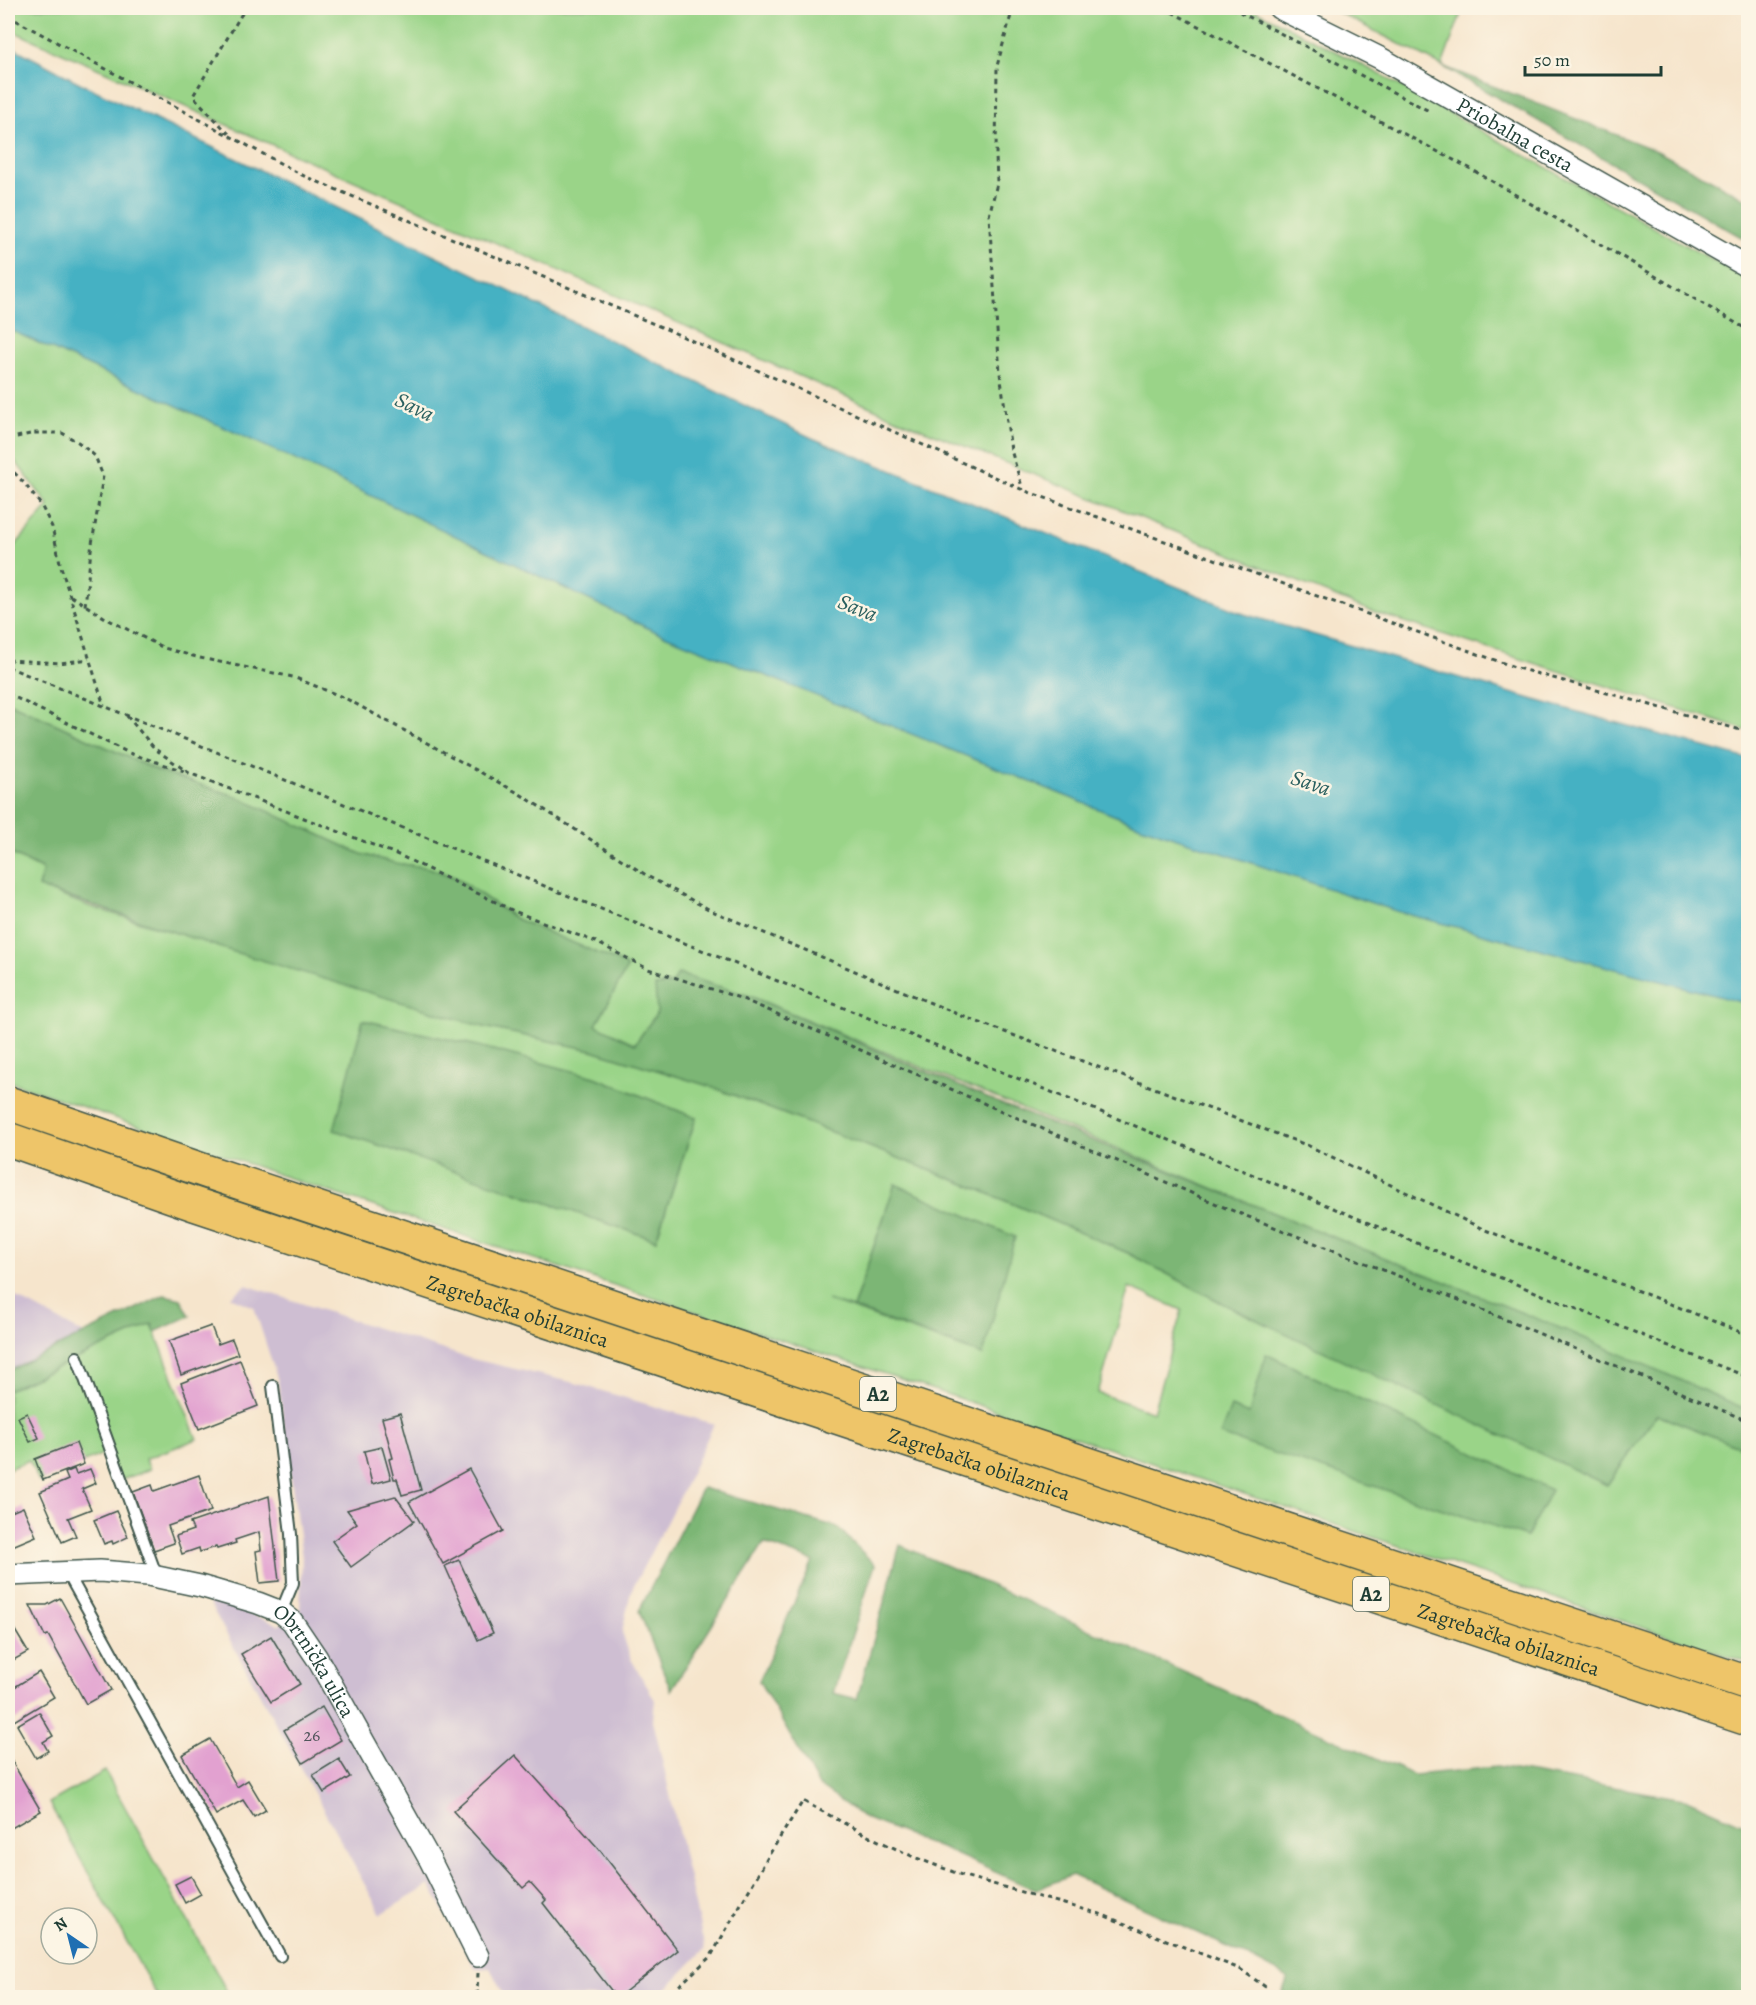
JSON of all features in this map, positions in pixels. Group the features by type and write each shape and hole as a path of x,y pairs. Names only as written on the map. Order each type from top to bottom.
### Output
{"highway":[{"name":"Zagrebačka obilaznica","path":"8,1103 205,1171 1749,1683"},
{"name":"Zagrebačka obilaznica","path":"8,1139 205,1208 1749,1719"}],"street":[{"name":"Priobalna cesta","path":"1279,8 1380,58 1749,267"},
{"name":"Obrtnička ulica","path":"8,1575 100,1571 157,1577 200,1586 281,1612 292,1621 317,1658 430,1860 478,1956"}],"lane":[{"path":"77,1357 157,1577"},
{"path":"273,1386 291,1534 293,1582 281,1612"},
{"path":"67,1572 280,1956"}],"path":[{"path":"232,138 193,96 241,15 249,8"},
{"path":"1013,8 997,66 997,183 989,216 1000,373 1011,450 1023,490"},
{"path":"1164,8 1471,169 1749,330"},
{"path":"8,16 302,175 666,329 1023,490 1517,668 1749,732"},
{"path":"8,440 34,433 62,433 95,456 103,476 85,606"},
{"path":"8,466 41,505 52,527 61,567 104,706"},
{"path":"71,596 107,619 164,648 200,658 293,677 345,698 520,794 649,877 712,911 962,1016 1309,1146 1483,1229 1749,1335"},
{"path":"8,660 60,663 90,659"},
{"path":"8,667 1102,1113 1384,1231 1749,1377"},
{"path":"8,694 129,753 189,772 401,856 516,912 596,942 648,969 740,998 1226,1208 1454,1298 1749,1421"},
{"path":"126,715 156,749 189,772"},
{"path":"666,1998 711,1956 803,1801 868,1836 914,1857 964,1876 1100,1914 1240,1970 1267,1988 1267,1998"}],"shaded area":[{"path":"246,1285 468,1358 575,1383 714,1424 631,1591 622,1632 631,1659 655,1700 653,1720 705,1949 658,1997 505,1997 490,1968 475,1969 430,1885 381,1914 206,1597 279,1625 300,1611 302,1557 278,1381 254,1307 231,1297"},
{"path":"8,1293 84,1334 8,1371"}],"green space":[{"path":"8,8 1251,8 1372,70 1748,280 1748,731 1373,612 900,420 8,29"},
{"path":"1330,8 1463,8 1442,66"},
{"path":"1442,66 1657,151 1748,200 1748,241"},
{"path":"8,329 309,466 652,630 1141,826 1396,911 1748,1004 1748,1410 750,996 657,1013 635,1044 595,1025 627,968 624,964 516,919 457,878 429,868 395,863 361,854 235,796 160,772 8,702 8,554 49,506 16,462 8,455"},
{"path":"8,702 160,772 235,796 361,854 395,863 429,868 457,878 516,919 624,964 627,968 596,1025 635,1044 657,1013 655,986 672,984 678,974 750,996 999,1103 1575,1334 1748,1410 1748,1450 1657,1414 1607,1485 1226,1305 1128,1253 973,1187 808,1123 709,1086 592,1050 484,1027 231,951 38,887 43,870 8,852"},
{"path":"8,852 43,870 38,887 91,907 484,1027 592,1050 709,1086 973,1187 1128,1253 1226,1305 1607,1485 1657,1414 1748,1450 1748,1663 949,1395 315,1187 8,1081","holes":["363,1020 478,1046 595,1077 696,1118 656,1240 335,1130","895,1184 982,1355 827,1300 853,1308","1129,1287 1182,1310 1153,1412 1098,1393","1266,1355 1526,1537 1249,1415"]},
{"path":"363,1020 478,1046 595,1077 696,1118 656,1240 334,1130"},
{"path":"895,1184 1015,1237 983,1355 853,1308"},
{"path":"164,1295 181,1299 190,1316 155,1332 152,1324 8,1390 8,1371"},
{"path":"152,1324 197,1439 145,1459 150,1469 119,1481 105,1453 39,1481 29,1460 8,1469 8,1390"},
{"path":"1266,1354 1551,1490 1527,1537 1220,1435 1231,1407 1249,1414"},
{"path":"702,1488 837,1527 875,1565 833,1693 857,1699 900,1545 1414,1775 1497,1767 1689,1800 1748,1826 1748,1997 1281,1997 1288,1978 1241,1953 1072,1875 1035,1890 953,1853 865,1818 819,1786 759,1681 813,1561 764,1543 671,1690 639,1611"},
{"path":"105,1771 230,1997 158,1997 49,1803"}],"water":[{"name":"Sava","path":"8,45 80,83 812,438 1244,614 1531,699 1748,759 1748,1004 1396,911 1141,826 652,630 309,466 8,329"}],"building":[{"path":"211,1326 218,1344 232,1339 238,1354 181,1375 169,1341"},
{"path":"240,1360 258,1406 199,1429 181,1383"},
{"path":"27,1413 39,1438 30,1442 18,1417"},
{"path":"400,1413 421,1490 402,1495 397,1479 394,1479 389,1459 393,1458 382,1418"},
{"path":"76,1443 84,1464 43,1480 35,1459"},
{"path":"382,1447 391,1479 372,1484 364,1451"},
{"path":"74,1469 76,1474 90,1469 96,1483 82,1489 91,1509 68,1518 76,1536 62,1542 40,1492 68,1480 65,1473"},
{"path":"469,1469 503,1531 443,1564 409,1502"},
{"path":"199,1475 211,1511 168,1526 174,1543 154,1550 133,1492 152,1485 154,1491"},
{"path":"269,1496 279,1581 260,1583 256,1551 261,1550 259,1532 217,1549 216,1547 200,1552 199,1548 182,1554 176,1536 193,1530 190,1523"},
{"path":"395,1496 414,1521 351,1567 332,1541 357,1523 347,1510"},
{"path":"23,1507 36,1536 10,1547 8,1509 9,1513"},
{"path":"116,1511 128,1537 113,1544 112,1541 104,1544 94,1520"},
{"path":"459,1560 493,1633 478,1640 445,1566"},
{"path":"60,1598 111,1690 86,1704 48,1635 45,1636 30,1605 47,1605"},
{"path":"10,1622 28,1652 8,1663 8,1624"},
{"path":"271,1636 300,1684 271,1702 241,1654"},
{"path":"39,1672 54,1697 9,1724 8,1691"},
{"path":"322,1707 341,1740 303,1763 284,1730"},
{"path":"39,1712 53,1736 43,1742 48,1751 36,1758 17,1725"},
{"path":"210,1739 237,1787 248,1780 266,1810 254,1817 243,1800 216,1815 182,1755"},
{"path":"515,1755 599,1849 678,1950 617,1998 543,1903 546,1900 530,1882 523,1888 453,1811"},
{"path":"339,1759 350,1777 324,1793 313,1775"},
{"path":"11,1760 41,1811 8,1830 8,1762"},
{"path":"191,1876 201,1894 185,1903 175,1884"}]}
